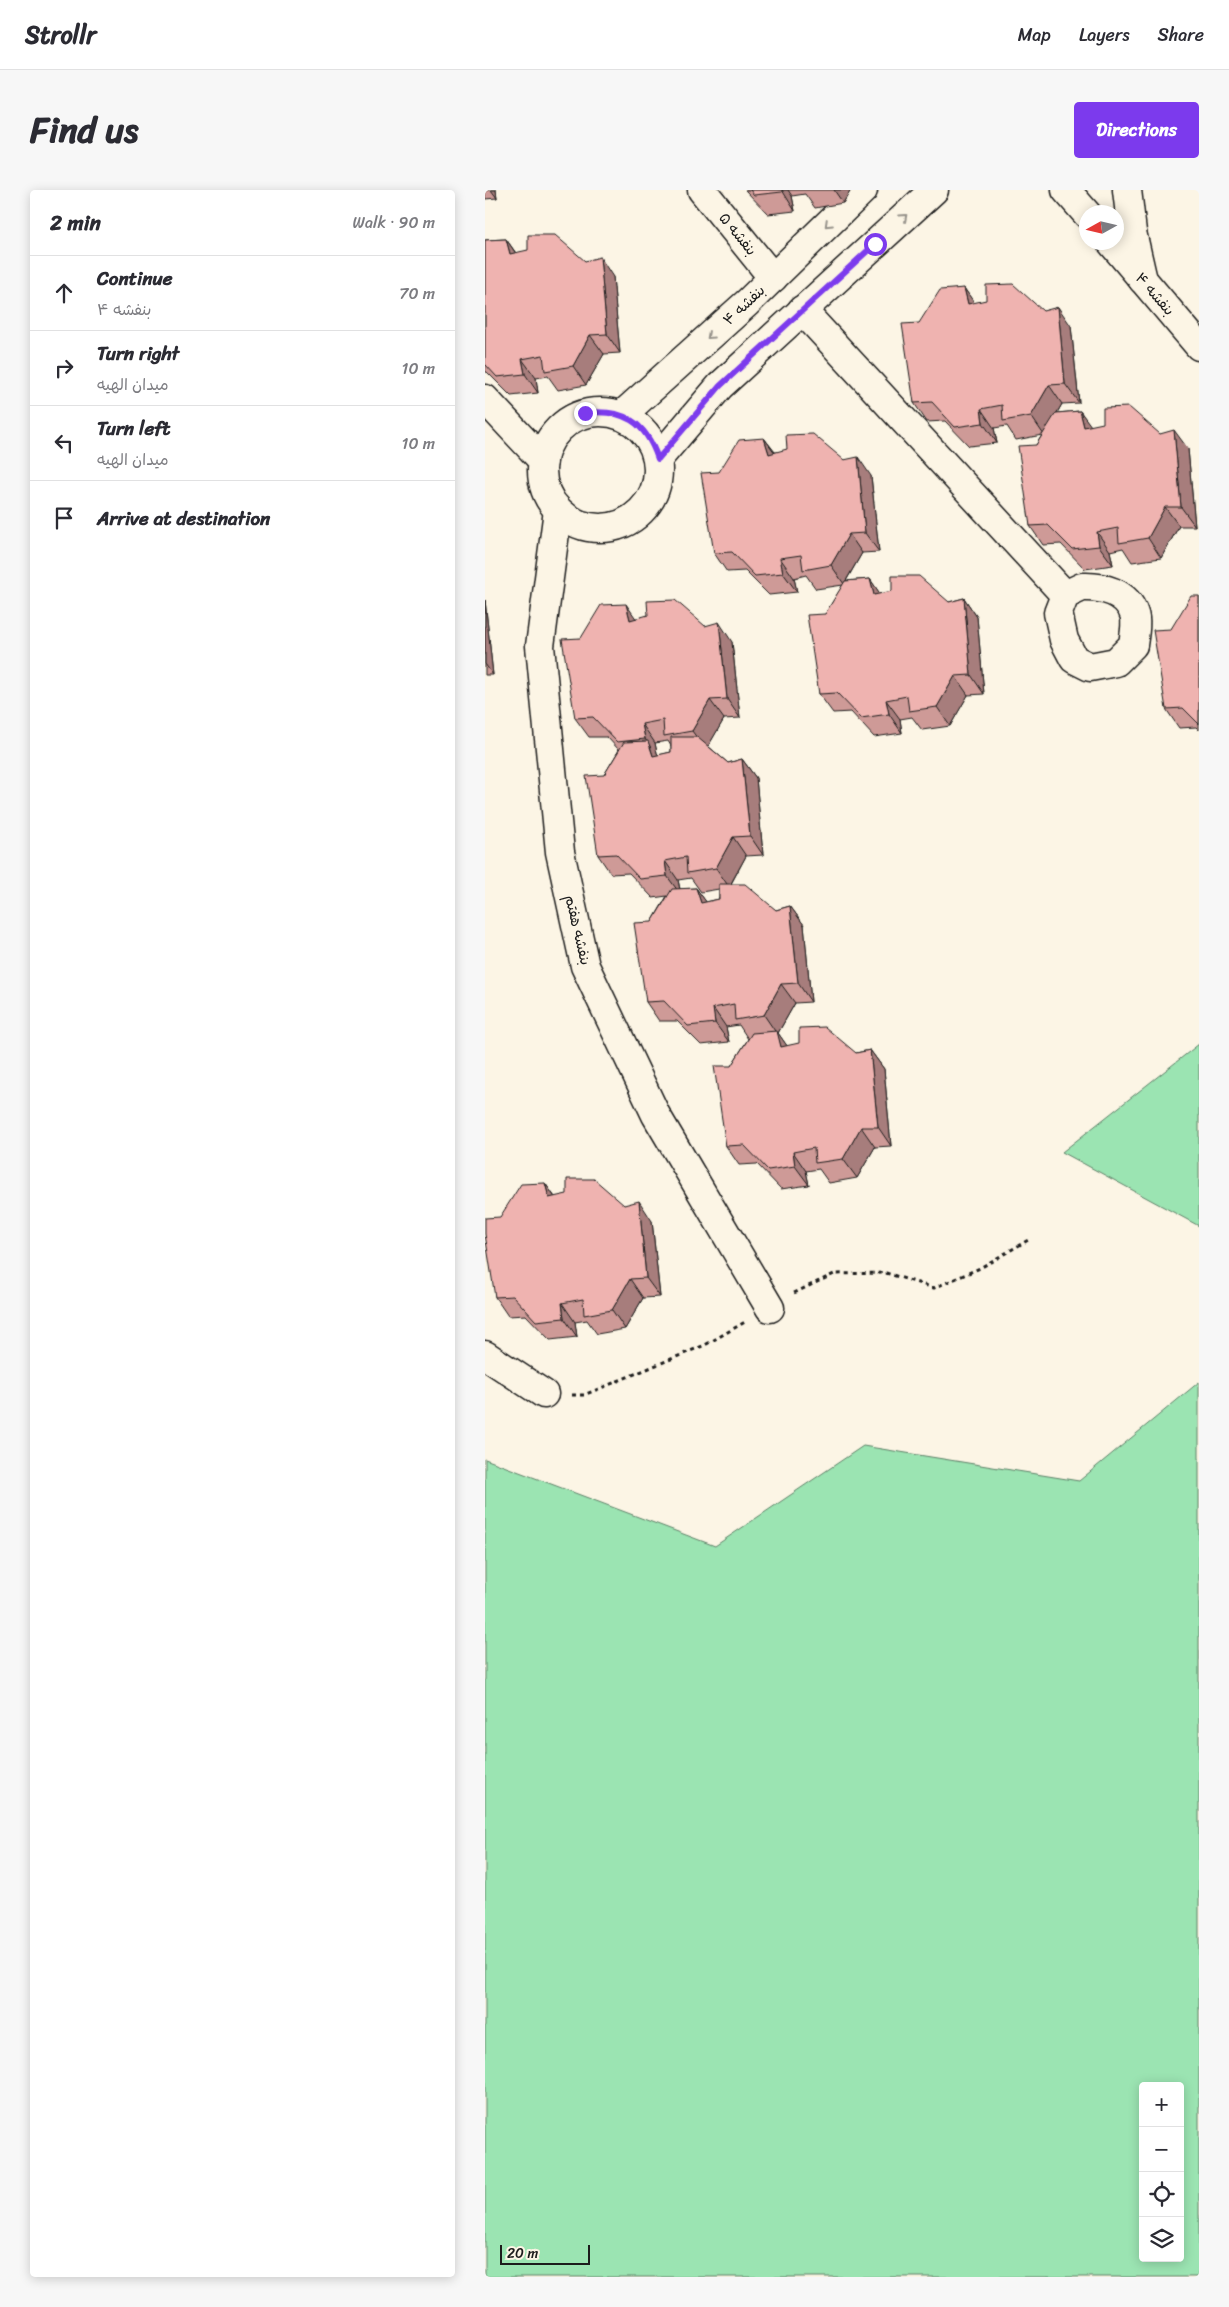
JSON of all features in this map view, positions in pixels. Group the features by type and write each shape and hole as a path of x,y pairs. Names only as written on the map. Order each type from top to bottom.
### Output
{"street":[{"name":"بنفشه ۵","path":"702,190 773,278"},
{"name":"بنفشه ۴","path":"622,415 773,278 863,190"},
{"path":"658,459 720,386 934,190"},
{"path":"1066,190 1079,205"},
{"path":"1127,190 1132,232 1143,280"},
{"name":"بنفشه ۴","path":"1118,250 1199,346"},
{"path":"802,310 1065,595"},
{"path":"485,399 543,461"},
{"path":"603,412 622,415 638,425 651,440 658,459 659,479 653,498 640,514 624,524 605,529 585,528 567,519 557,510 544,488 541,470 545,450 554,434 568,421 585,413 603,412"},
{"name":"بنفشه هفتم","path":"557,510 540,646 560,852 585,966 656,1115 770,1308"},
{"path":"485,1355 544,1394"}],"green space":[{"path":"1199,1044 1199,1226 1062,1152"},
{"path":"1199,1382 1199,2277 485,2277 485,1459 715,1546 863,1446 1079,1481"}],"building":[{"path":"750,190 782,190 782,192 754,195"},
{"path":"528,235 555,235 585,261 600,257 607,334 590,335 573,366 545,371 543,355 522,359 525,374 497,377 485,364 485,240 506,239 510,254 528,250"},
{"path":"1013,284 1043,311 1058,307 1065,384 1049,385 1031,416 1003,421 1002,405 981,409 983,423 955,427 932,402 914,403 902,324 919,323 940,290 964,288 968,304 986,300 986,285"},
{"path":"1129,407 1160,434 1174,430 1181,507 1165,507 1148,538 1119,543 1118,528 1097,532 1099,546 1072,549 1048,525 1030,526 1018,446 1036,445 1056,413 1080,411 1084,427 1103,423 1103,408"},
{"path":"813,434 844,460 858,457 865,533 849,534 831,565 803,570 801,555 780,558 783,573 755,576 732,552 714,553 701,473 719,472 739,440 764,438 769,454 787,449 786,435"},
{"path":"892,576 919,576 949,602 964,598 971,675 955,676 937,707 909,711 907,696 886,700 889,714 861,718 837,693 819,694 807,615 825,614 845,581 870,579 874,595 892,591"},
{"path":"1191,596 1199,596 1199,724 1183,708 1166,709 1153,630 1171,629"},
{"path":"675,600 705,626 719,622 727,699 710,700 692,731 664,736 663,720 642,724 645,739 617,742 593,717 575,718 562,639 581,638 601,605 626,604 630,620 648,615 647,601"},
{"path":"671,737 697,737 728,763 742,759 750,836 733,837 716,868 687,873 686,857 665,861 667,876 640,879 616,854 598,855 586,776 604,775 624,742 648,741 653,756 671,752"},
{"path":"719,884 745,884 776,910 790,906 798,983 781,984 764,1015 735,1020 734,1004 713,1008 715,1023 688,1026 664,1001 646,1002 634,923 652,922 672,889 696,888 701,903 719,899"},
{"path":"825,1027 856,1053 870,1050 878,1127 861,1127 843,1159 815,1163 814,1148 793,1152 795,1166 768,1170 744,1145 726,1146 714,1066 731,1066 752,1033 777,1031 781,1047 799,1043 799,1028"},
{"path":"567,1179 594,1179 624,1205 639,1201 646,1278 630,1279 612,1310 584,1315 583,1299 562,1303 564,1318 536,1321 513,1296 495,1297 485,1234 485,1218 500,1217 521,1184 545,1183 549,1198 567,1194"}],"route":[{"path":"585,413 603,412 622,415 638,425 651,440 658,459 720,386 875,244"}]}
